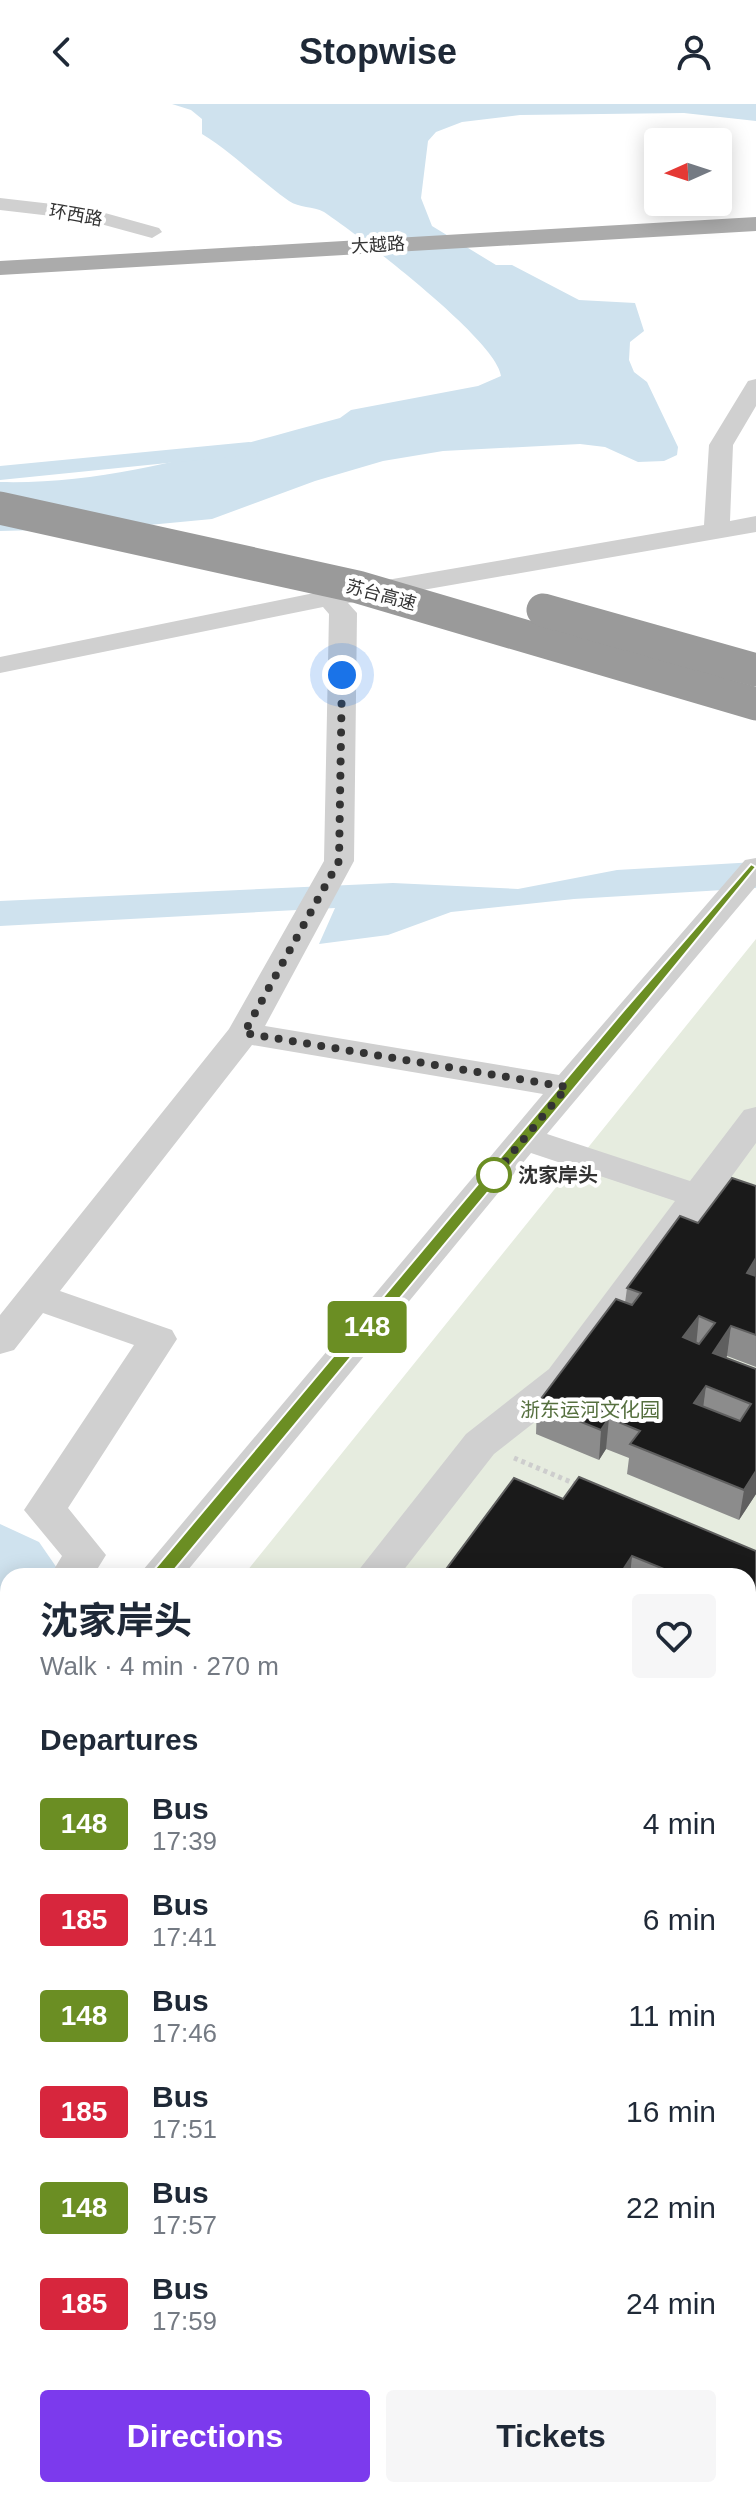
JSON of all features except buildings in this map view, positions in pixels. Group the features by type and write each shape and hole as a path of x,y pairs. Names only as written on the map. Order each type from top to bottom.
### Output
{"highway":[{"path":"0,481 45,488"},
{"name":"苏台高速","path":"122,505 382,565 756,670"},
{"name":"苏台高速","path":"0,508 358,587 756,704"}],"main road":[{"path":"580,210 756,205"},
{"name":"大越路","path":"0,268 756,224"},
{"path":"76,237 181,231"}],"street":[{"name":"环西路","path":"0,204 87,214 152,232"},
{"path":"717,531 721,445 756,386"},
{"path":"0,665 329,598 756,524"},
{"path":"0,1341 244,1033 339,861 343,613 329,598"},
{"path":"166,1568 567,1087 756,867"},
{"path":"244,1033 567,1087"},
{"path":"381,1568 480,1444 563,1379 756,1118"},
{"path":"524,1139 698,1196"},
{"path":"36,1296 158,1339 45,1510 85,1555 76,1568"}],"path":[{"path":"480,1444 581,1487"}],"green space":[{"name":"浙东运河文化园","path":"756,939 756,1568 249,1568"}],"water":[{"path":"172,104 756,104 756,121 684,113 520,115 462,122 436,132 428,141 421,198 432,226 496,265 512,265 579,300 635,303 644,331 630,342 629,360 634,372 647,382 678,447 677,455 664,461 638,462 605,447 580,444 443,451 383,461 315,481 212,519 117,528 0,531 0,482 86,477 172,462 340,418 351,410 478,386 501,376 494,360 476,338 424,289 324,212 293,203 278,193 202,134 202,119 191,110"},
{"path":"756,862 756,888 574,899 451,912 388,935 319,944 335,908 0,926 0,901 393,883 518,889 617,870"},
{"path":"0,1524 39,1542 57,1568 0,1568"}],"waterway":[{"path":"0,473 249,449"}],"bus line":[{"name":"148","path":"165,1568 630,1012 734,896 756,867"}],"place":[{"name":"沈家岸头","path":"494,1175"}],"route":[{"path":"342,675 339,861 244,1033 567,1087 494,1175"}]}
